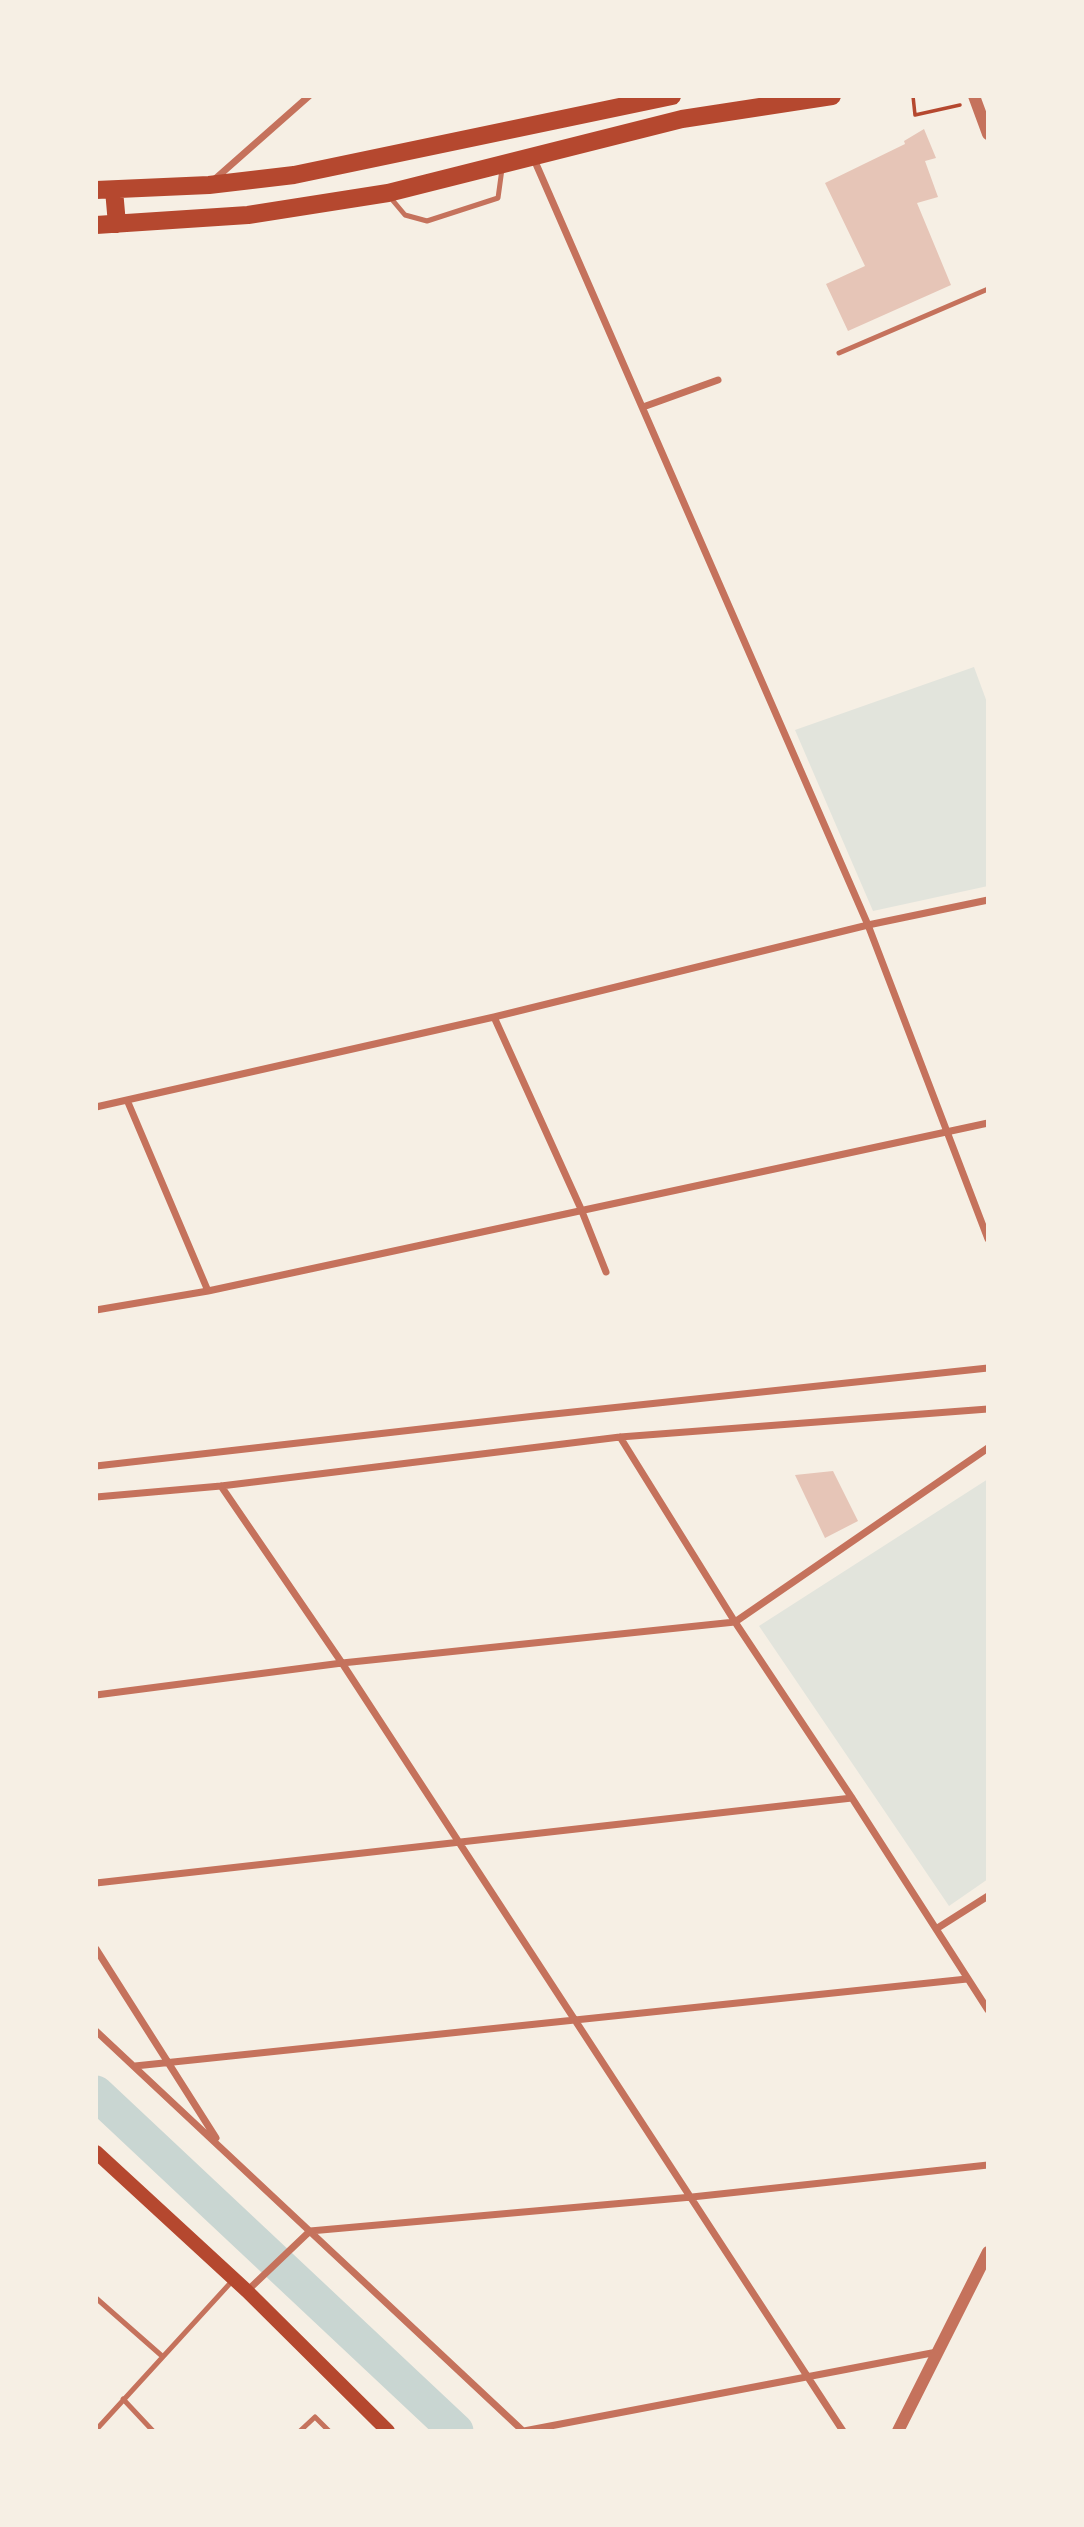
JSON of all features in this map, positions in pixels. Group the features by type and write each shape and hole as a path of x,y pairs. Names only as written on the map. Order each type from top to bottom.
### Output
{"main road":[{"path":"117,224 105,190 209,185 294,175 672,96"},
{"path":"96,225 248,215 388,193 682,119 832,96"},
{"path":"96,2152 234,2279 252,2286 388,2431"}],"street":[{"path":"209,185 308,97"},
{"path":"969,100 988,134"},
{"path":"533,157 868,925 988,1239"},
{"path":"643,407 718,380"},
{"path":"96,1107 495,1017 868,925 988,900"},
{"path":"495,1017 581,1209 606,1272"},
{"path":"127,1100 208,1291"},
{"path":"96,1310 208,1291 988,1123"},
{"path":"96,1466 988,1368"},
{"path":"96,1497 221,1486 620,1437 988,1409"},
{"path":"620,1437 735,1622 988,2010"},
{"path":"96,1695 342,1663 735,1622 988,1448"},
{"path":"221,1486 342,1663 843,2431"},
{"path":"96,1883 852,1798"},
{"path":"936,1929 988,1896"},
{"path":"96,1949 223,2148"},
{"path":"135,2066 967,1979"},
{"path":"96,2031 523,2431 937,2352"},
{"path":"252,2286 310,2231 692,2197 988,2165"},
{"path":"898,2431 987,2256"}],"lane":[{"path":"388,193 405,215 426,221 498,198 503,164"},
{"path":"839,354 988,289"},
{"path":"96,2430 234,2279"},
{"path":"96,2298 162,2356"},
{"path":"123,2399 153,2431"},
{"path":"300,2431 315,2417 329,2431"}],"path":[{"path":"913,96 915,115 969,100"}],"shaded area":[{"path":"974,667 988,705 988,886 873,911 795,730"},
{"path":"988,1479 988,1879 949,1906 759,1626"}],"building":[{"path":"924,129 936,158 925,161 938,197 917,203 951,285 848,331 826,284 865,266 825,183 905,144 904,141"},
{"path":"833,1471 858,1521 825,1538 795,1475"}],"waterway":[{"path":"96,2093 456,2431"}]}
